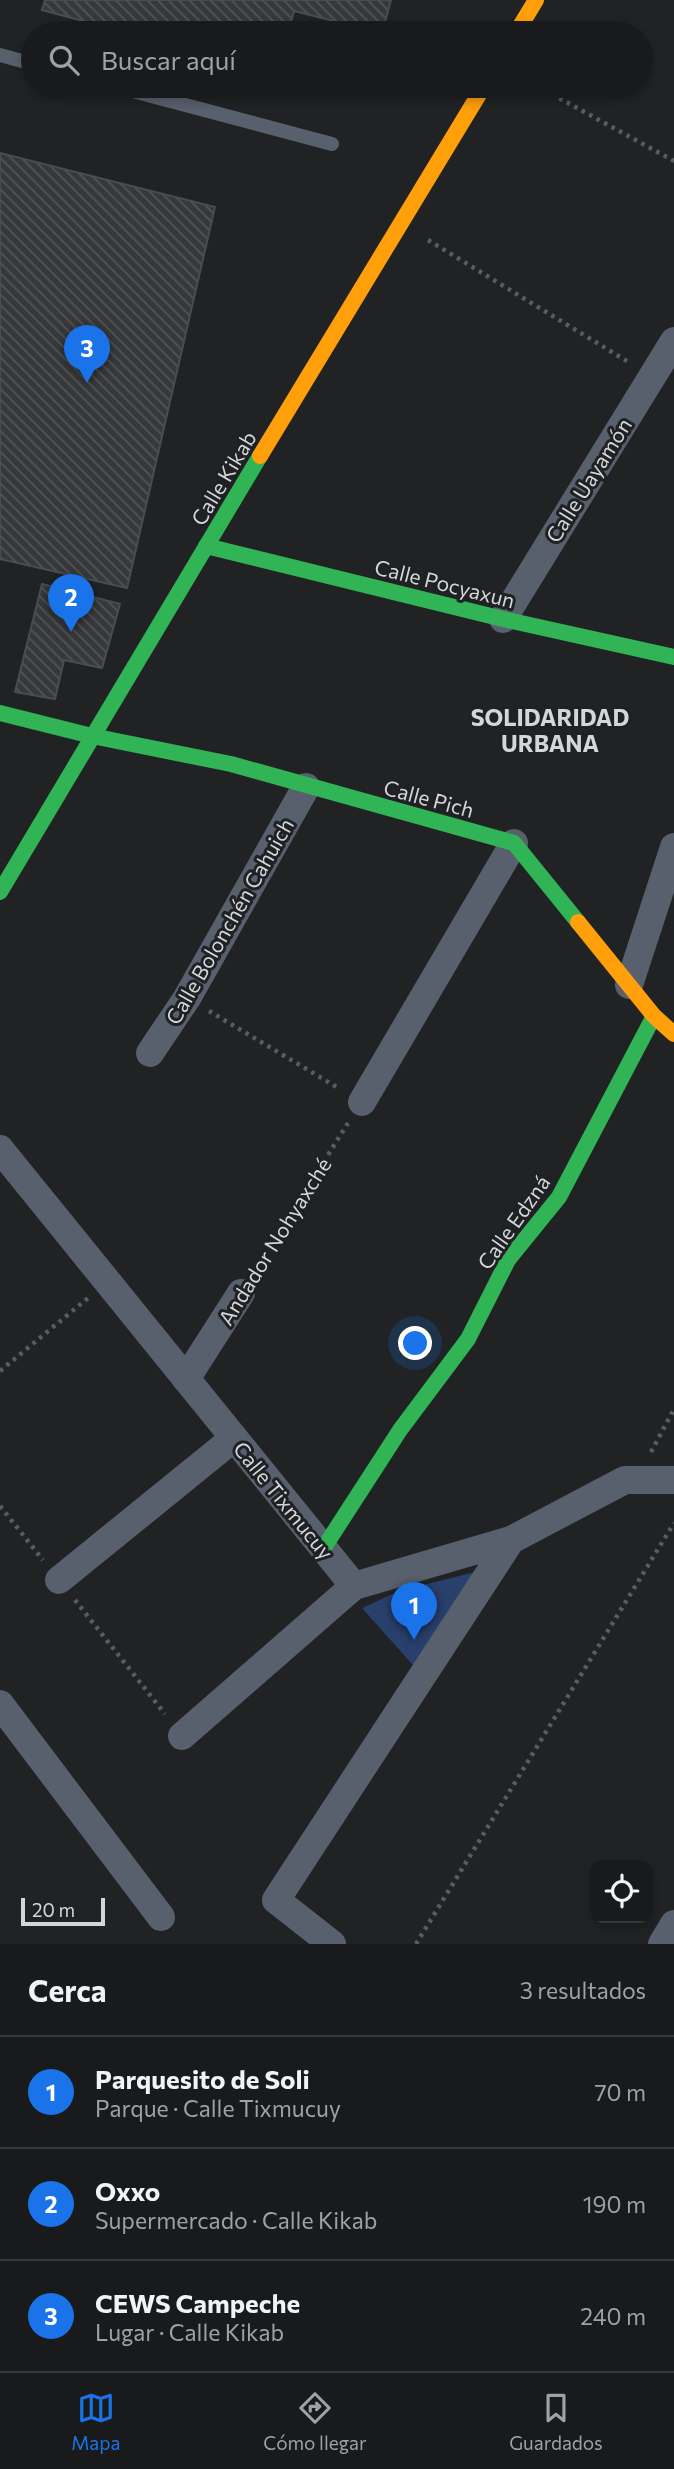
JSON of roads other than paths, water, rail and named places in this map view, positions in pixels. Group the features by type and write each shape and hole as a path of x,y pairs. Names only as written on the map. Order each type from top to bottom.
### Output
{"street":[{"path":"523,21 536,0"},
{"name":"Calle Kikab","path":"0,892 477,98"},
{"name":"Calle Uayamón","path":"503,619 674,341"},
{"name":"Calle Pocyaxun","path":"206,547 503,619 674,657"},
{"name":"Calle Pich","path":"0,713 92,736 231,764 514,843"},
{"name":"Calle Bolonchén Cahuich","path":"150,1053 187,998 306,787"},
{"path":"362,1102 514,843 654,1016 674,1034"},
{"path":"629,985 674,847"},
{"name":"Calle Edzná","path":"324,1549 400,1430 468,1339 508,1260 559,1197 654,1016"},
{"name":"Calle Tixmucuy","path":"0,1149 354,1586"},
{"name":"Andador Nohyaxché","path":"186,1379 241,1293"},
{"path":"59,1580 234,1438"},
{"path":"182,1736 354,1586 511,1540 625,1480 674,1480"},
{"path":"332,1944 276,1900 511,1540"},
{"path":"0,1704 161,1917"},
{"path":"662,1944 674,1924"}],"lane":[{"path":"0,55 21,61"},
{"path":"159,98 332,144"}],"place":[{"name":"CEWS Campeche","path":"87,383"},
{"name":"Oxxo","path":"71,632"},
{"name":"Parquesito de Soli","path":"414,1640"}],"district":[{"name":"SOLIDARIDAD URBANA","path":"550,730"}]}
